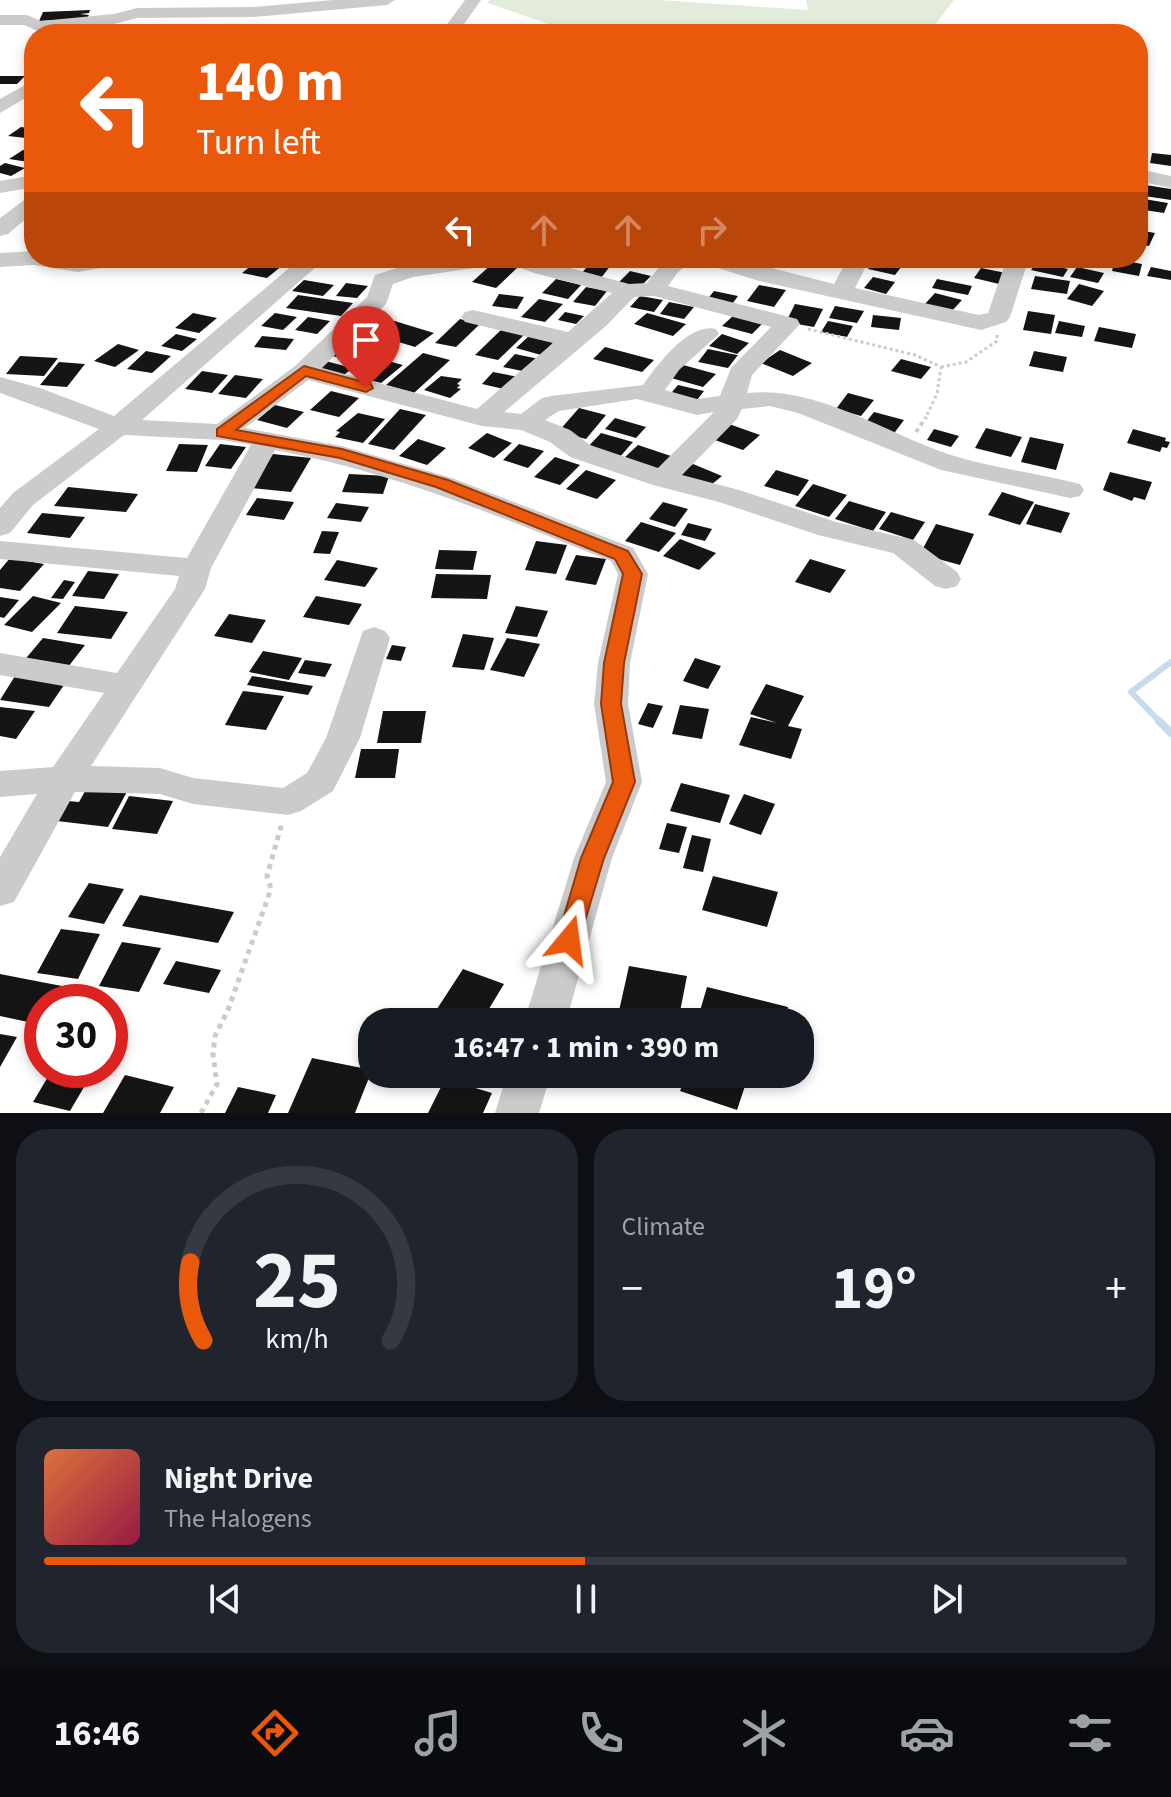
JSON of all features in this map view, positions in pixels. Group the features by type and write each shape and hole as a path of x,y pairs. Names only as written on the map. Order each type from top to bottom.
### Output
{"street":[{"path":"60,24 114,19 137,13 253,12 387,0"},
{"path":"455,24 473,0"},
{"path":"0,20 27,20 34,24"},
{"path":"0,107 24,91"},
{"path":"1148,177 1171,182"},
{"path":"0,187 24,183"},
{"path":"0,229 24,210"},
{"path":"0,260 24,259"},
{"path":"0,527 12,492 118,427 303,268"},
{"path":"223,432 304,371 378,299 383,280 391,274 432,268"},
{"path":"543,268 610,283 627,291 654,289 788,324 740,373 728,413 663,479"},
{"path":"654,289 669,268"},
{"path":"741,268 981,323 998,317 1015,268"},
{"path":"842,291 854,268"},
{"path":"482,418 597,321 627,291"},
{"path":"473,317 572,340"},
{"path":"650,393 670,365 707,334"},
{"path":"304,371 482,418 526,422 560,436 580,451 663,479 729,496 828,529 903,546 946,579"},
{"path":"0,385 31,393 118,427 223,432 342,454 442,484 622,555 633,574 614,663 611,704 624,782 593,858 549,1008"},
{"path":"526,422 551,404 637,391 697,407 770,398 795,404 951,464 1070,490"},
{"path":"0,891 64,779 190,589 196,568 267,440"},
{"path":"0,550 196,568"},
{"path":"0,784 64,779 160,781 193,791 288,802 320,782 343,738 374,638"},
{"path":"0,664 127,686"},
{"path":"517,1113 525,1088"}],"path":[{"path":"788,324 915,355 941,367 966,362 997,341 998,317"},
{"path":"905,447 929,414 941,386 941,367"},
{"path":"201,1113 217,1084 211,1061 219,1021 228,1010 271,889 267,876 288,802"}],"green space":[{"path":"489,0 659,0 808,10 806,0 954,0 936,24 548,24 488,3"}],"building":[{"path":"90,10 89,13 80,14 89,15 87,18 39,21 43,12"},
{"path":"0,76 24,76 17,84 0,84"},
{"path":"21,127 24,127 24,138 8,136"},
{"path":"23,150 24,150 24,161 9,159"},
{"path":"1152,153 1171,155 1171,166 1150,163"},
{"path":"5,163 24,169 11,176 0,173 0,166"},
{"path":"1148,185 1171,189 1171,200 1148,197"},
{"path":"1148,200 1168,203 1164,213 1148,211"},
{"path":"1148,232 1155,233 1149,246"},
{"path":"1151,267 1171,271 1171,280 1147,276"},
{"path":"248,268 279,268 267,278 242,273"},
{"path":"487,268 517,268 496,288 472,282"},
{"path":"586,268 609,268 601,278 581,274"},
{"path":"869,268 900,268 895,275"},
{"path":"981,268 1006,273 999,284 974,278"},
{"path":"1032,268 1068,269 1063,277 1031,270"},
{"path":"1076,268 1104,273 1098,283 1070,277"},
{"path":"1113,268 1141,268 1139,276 1112,271"},
{"path":"630,271 651,276 640,287 619,282"},
{"path":"1035,276 1070,281 1067,294 1031,289"},
{"path":"873,277 895,282 886,294 864,288"},
{"path":"556,279 581,285 568,299 542,293"},
{"path":"937,279 972,286 968,295 932,288"},
{"path":"304,280 334,285 323,296 292,291"},
{"path":"346,283 368,286 357,298 336,296"},
{"path":"1079,284 1104,291 1092,306 1067,299"},
{"path":"759,285 786,290 774,307 747,301"},
{"path":"586,287 607,291 595,306 573,302"},
{"path":"714,291 738,296 730,307 705,302"},
{"path":"935,293 962,300 951,312 924,305"},
{"path":"499,294 524,297 517,309 492,306"},
{"path":"298,295 353,303 341,316 286,308"},
{"path":"640,296 663,300 654,312 630,307"},
{"path":"539,299 563,304 545,322 521,317"},
{"path":"669,302 694,307 684,319 660,314"},
{"path":"795,304 823,309 814,327 786,322"},
{"path":"835,306 864,311 857,323 829,318"},
{"path":"1028,311 1055,315 1051,334 1023,330"},
{"path":"565,312 584,316 576,324 558,320"},
{"path":"193,313 217,318 199,333 175,328"},
{"path":"275,313 297,317 283,330 261,326"},
{"path":"647,313 686,324 673,336 634,324"},
{"path":"735,314 764,322 752,334 722,326"},
{"path":"873,315 901,318 899,330 871,327"},
{"path":"308,317 330,321 317,334 295,330"},
{"path":"388,319 434,333 415,347 369,333"},
{"path":"460,319 480,324 456,347 435,343"},
{"path":"828,321 853,326 847,337 821,332"},
{"path":"1059,321 1085,326 1082,337 1055,333"},
{"path":"1099,327 1136,334 1132,348 1094,341"},
{"path":"501,330 524,335 498,360 475,355"},
{"path":"176,334 197,339 182,351 161,346"},
{"path":"722,334 749,343 737,354 709,346"},
{"path":"262,336 294,339 286,350 254,347"},
{"path":"529,336 554,342 541,355 516,348"},
{"path":"118,344 139,350 115,367 94,361"},
{"path":"337,346 368,354 359,362 328,355"},
{"path":"605,347 654,360 642,372 593,359"},
{"path":"708,349 738,355 728,368 698,362"},
{"path":"780,350 812,363 793,376 761,363"},
{"path":"146,351 171,356 152,373 127,369"},
{"path":"1034,351 1067,357 1063,372 1029,366"},
{"path":"423,353 450,360 414,393 386,385"},
{"path":"515,354 539,359 527,372 503,367"},
{"path":"20,356 58,358 44,376 6,374"},
{"path":"377,358 403,365 381,383 355,376"},
{"path":"901,359 931,367 921,379 891,371"},
{"path":"322,360 352,368 343,376 313,367"},
{"path":"59,362 85,364 67,387 40,385"},
{"path":"676,363 716,374 703,387 664,376"},
{"path":"202,371 228,375 212,393 185,389"},
{"path":"493,372 519,377 508,390 482,384"},
{"path":"235,375 263,379 246,398 218,394"},
{"path":"441,376 462,379 457,384 460,385 457,388 461,389 450,398 424,390"},
{"path":"678,385 704,391 694,404 667,398"},
{"path":"331,391 359,398 339,417 310,410"},
{"path":"848,393 874,400 861,416 836,409"},
{"path":"275,405 304,412 287,428 257,420"},
{"path":"579,408 606,415 586,439 558,432"},
{"path":"400,409 426,415 394,450 368,444"},
{"path":"874,412 904,420 892,436 862,427"},
{"path":"358,413 385,419 363,443 335,437 340,432 336,431"},
{"path":"615,418 646,427 636,438 605,429"},
{"path":"729,424 760,435 743,450 712,439"},
{"path":"986,428 1022,437 1011,457 975,448"},
{"path":"934,429 959,436 951,447 927,440"},
{"path":"1133,429 1166,438 1165,441 1170,442 1160,452 1127,443"},
{"path":"487,433 512,443 494,458 468,448"},
{"path":"601,433 633,442 618,459 585,450"},
{"path":"1030,437 1064,444 1056,470 1021,462"},
{"path":"418,439 446,448 427,465 399,456"},
{"path":"179,444 208,445 197,472 166,471"},
{"path":"220,444 246,447 231,469 205,466"},
{"path":"519,444 544,451 528,468 503,460"},
{"path":"638,445 671,456 658,469 624,458"},
{"path":"273,454 311,458 291,492 251,488"},
{"path":"555,457 580,465 560,485 534,477"},
{"path":"693,464 722,476 706,489 677,477"},
{"path":"586,470 616,480 597,499 566,489"},
{"path":"776,470 809,480 798,496 764,486"},
{"path":"1110,472 1152,482 1145,500 1134,497 1132,501 1103,490"},
{"path":"349,474 389,476 383,494 342,492"},
{"path":"813,484 847,495 829,517 795,506"},
{"path":"68,487 138,494 126,512 54,506"},
{"path":"1002,492 1034,502 1020,525 988,515"},
{"path":"257,498 294,502 284,520 246,515"},
{"path":"849,501 886,512 873,531 835,519"},
{"path":"663,502 688,509 675,527 649,519"},
{"path":"336,503 369,507 361,522 327,518"},
{"path":"1035,504 1070,513 1061,533 1026,524"},
{"path":"891,512 925,522 913,540 879,529"},
{"path":"42,513 85,517 70,538 27,533"},
{"path":"641,522 676,533 659,552 625,541"},
{"path":"688,523 712,529 705,541 681,535"},
{"path":"936,524 974,534 960,565 920,554"},
{"path":"322,531 339,532 330,554 313,553"},
{"path":"680,539 716,553 699,570 663,556"},
{"path":"536,541 567,545 556,574 525,570"},
{"path":"439,550 477,551 473,570 435,569"},
{"path":"576,555 606,559 596,585 565,580"},
{"path":"10,558 44,564 20,591 0,588 0,570"},
{"path":"810,559 846,570 830,593 795,582"},
{"path":"337,560 378,568 365,587 324,580"},
{"path":"88,571 119,574 104,599 72,596"},
{"path":"436,574 491,575 487,599 431,598"},
{"path":"64,580 75,582 63,599 51,598"},
{"path":"33,596 61,603 32,632 4,625"},
{"path":"316,596 362,604 349,625 303,617"},
{"path":"0,597 19,600 4,618 0,617"},
{"path":"75,606 128,612 111,639 57,633"},
{"path":"516,606 548,611 537,637 505,633"},
{"path":"229,614 266,620 252,643 214,636"},
{"path":"463,634 494,638 484,670 452,667"},
{"path":"43,638 85,645 65,671 22,663"},
{"path":"507,638 540,644 524,677 490,670"},
{"path":"392,645 406,647 401,661 386,659"},
{"path":"263,651 302,658 289,680 249,672"},
{"path":"695,658 721,666 708,689 683,681"},
{"path":"305,660 332,664 325,677 298,673"},
{"path":"15,676 66,682 49,707 0,700"},
{"path":"252,676 313,686 308,695 247,685"},
{"path":"766,684 804,696 788,726 802,729 791,759 739,745 751,717 777,723 750,714"},
{"path":"243,691 284,696 266,730 225,725"},
{"path":"648,703 663,706 653,728 638,724"},
{"path":"680,705 709,709 702,739 672,734"},
{"path":"0,707 35,711 16,739 0,736"},
{"path":"383,711 426,711 421,743 377,743"},
{"path":"361,749 399,749 395,778 355,778"},
{"path":"681,783 730,795 720,823 670,811"},
{"path":"89,784 129,788 108,827 57,821 68,801 79,802"},
{"path":"744,794 775,804 761,835 729,824"},
{"path":"129,796 173,801 157,834 112,829"},
{"path":"667,823 687,827 679,853 659,849"},
{"path":"692,835 711,839 703,872 683,868"},
{"path":"713,876 778,892 767,927 702,910"},
{"path":"89,883 124,889 104,924 68,917"},
{"path":"140,895 234,912 218,943 122,926"},
{"path":"61,929 100,934 78,979 37,973"},
{"path":"122,942 161,948 139,992 128,990 128,984 100,984"},
{"path":"176,961 221,970 209,993 163,984"},
{"path":"629,966 687,976 681,1008 620,1008"},
{"path":"463,969 504,984 489,1008 438,1008"},
{"path":"0,974 51,984 24,984 24,1021 0,1016"},
{"path":"707,987 788,1007 788,1008 701,1008"},
{"path":"0,1034 17,1037 0,1067"},
{"path":"312,1058 358,1067 358,1088 365,1088 355,1113 288,1113"},
{"path":"128,1076 174,1087 160,1113 103,1113 117,1088 128,1088"},
{"path":"238,1087 276,1095 268,1113 225,1113"},
{"path":"41,1088 83,1088 70,1111 33,1102"},
{"path":"440,1088 475,1088 492,1093 483,1113 428,1113"},
{"path":"681,1088 744,1088 737,1110 680,1091"}],"waterway":[{"path":"1161,723 1131,692 1171,662"},
{"path":"1161,723 1171,733"}],"route":[{"path":"366,388 304,371 223,432 342,454 442,484 622,555 633,574 614,663 611,704 624,782 593,858 569,940"}]}
